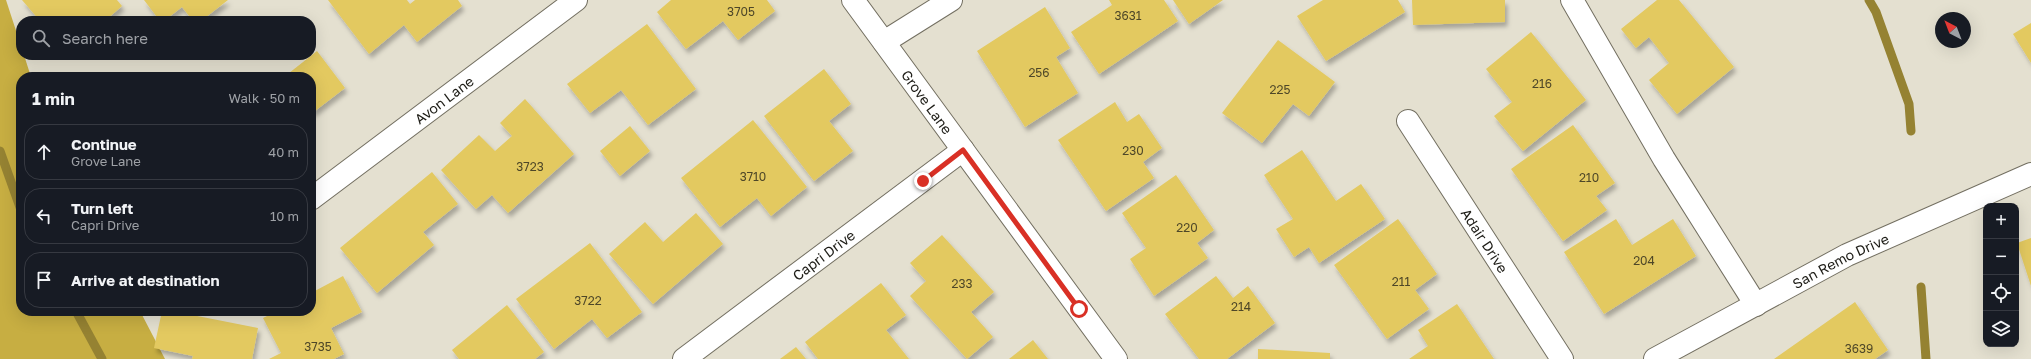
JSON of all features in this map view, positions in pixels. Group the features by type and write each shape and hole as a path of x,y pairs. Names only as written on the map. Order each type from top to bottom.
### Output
{"street":[{"name":"Avon Lane","path":"316,195 576,0"},
{"name":"Grove Lane","path":"853,0 1116,359"},
{"path":"884,42 951,0"},
{"path":"1572,0 1664,159 1756,305"},
{"name":"Adair Drive","path":"1408,121 1562,359"},
{"name":"Capri Drive","path":"684,359 963,150"},
{"name":"San Remo Drive","path":"1655,359 1847,255 2031,174"}],"shaded area":[{"path":"0,0 6,0 16,31 16,60 26,60 29,72 16,72 16,316 143,316 165,359 0,359"}],"building":[{"path":"22,0 117,0 122,6 111,16 36,16"},
{"path":"144,0 228,0 207,16 189,16 182,7 170,16 156,16"},
{"path":"328,0 407,0 410,4 415,0 458,0 462,6 417,42 404,25 369,54"},
{"path":"671,0 767,0 775,11 738,40 723,21 686,49 657,12"},
{"path":"1109,0 1164,0 1178,21 1099,74 1071,32 1112,5"},
{"path":"1173,0 1223,0 1189,24"},
{"path":"1323,0 1398,0 1405,12 1326,61 1297,16"},
{"path":"1412,0 1505,0 1505,22 1413,25"},
{"path":"1657,0 1679,0 1734,67 1677,114 1649,80 1669,63 1649,37 1636,48 1621,29"},
{"path":"1045,7 1070,48 1056,57 1078,93 1025,127 977,51"},
{"path":"2031,23 2031,63 2013,34"},
{"path":"647,24 696,89 648,125 621,90 590,113 567,84"},
{"path":"1531,32 1586,100 1523,151 1494,116 1512,102 1486,69"},
{"path":"1278,40 1335,82 1309,116 1293,104 1262,143 1222,113"},
{"path":"317,51 345,88 316,110 316,72 290,72 306,60 316,60"},
{"path":"824,69 851,104 829,121 853,151 814,181 764,116"},
{"path":"525,99 574,154 508,213 492,195 476,209 441,170 479,135 495,151 512,136 500,123"},
{"path":"1115,102 1127,122 1139,114 1162,148 1143,162 1154,178 1106,211 1058,140"},
{"path":"753,120 807,187 771,216 757,198 720,227 681,178"},
{"path":"1573,125 1615,183 1596,196 1607,210 1563,241 1511,169"},
{"path":"630,126 650,151 620,176 600,151"},
{"path":"1302,150 1336,201 1361,184 1385,219 1319,263 1309,247 1294,257 1276,229 1293,219 1264,175"},
{"path":"432,172 458,204 423,232 434,245 377,293 340,248"},
{"path":"1176,175 1214,230 1197,243 1208,258 1154,296 1130,259 1146,248 1122,213"},
{"path":"696,213 723,244 653,304 609,254 645,222 663,242"},
{"path":"1398,219 1437,274 1415,290 1429,309 1387,339 1334,265"},
{"path":"1616,219 1632,245 1673,219 1696,256 1604,314 1564,252"},
{"path":"942,235 994,292 971,312 993,337 967,359 910,296 926,281 910,263"},
{"path":"2031,238 2031,286 2019,249 2019,242"},
{"path":"590,243 642,312 607,338 592,319 554,349 516,299"},
{"path":"343,276 362,312 331,328 344,354 334,359 269,359 281,353 263,318 267,316 316,316 316,290"},
{"path":"1216,276 1233,298 1248,286 1275,323 1227,359 1199,359 1165,314"},
{"path":"881,283 906,315 886,330 909,359 818,359 805,342"},
{"path":"1855,302 1888,350 1875,359 1774,359"},
{"path":"1457,304 1494,359 1409,359 1428,346 1418,330"},
{"path":"507,305 544,352 535,359 459,359 452,350"},
{"path":"161,316 197,316 258,328 252,359 192,359 193,356 154,348"},
{"path":"1033,340 1048,359 1009,359"},
{"path":"796,347 806,359 780,359"},
{"path":"1258,349 1330,353 1330,359 1258,359"}],"waterway":[{"path":"1869,0 1876,12 1909,104 1911,131"},
{"path":"0,151 16,196"},
{"path":"1921,287 1926,359"},
{"path":"79,316 102,359"}],"route":[{"path":"923,181 963,150 1079,309"}]}
